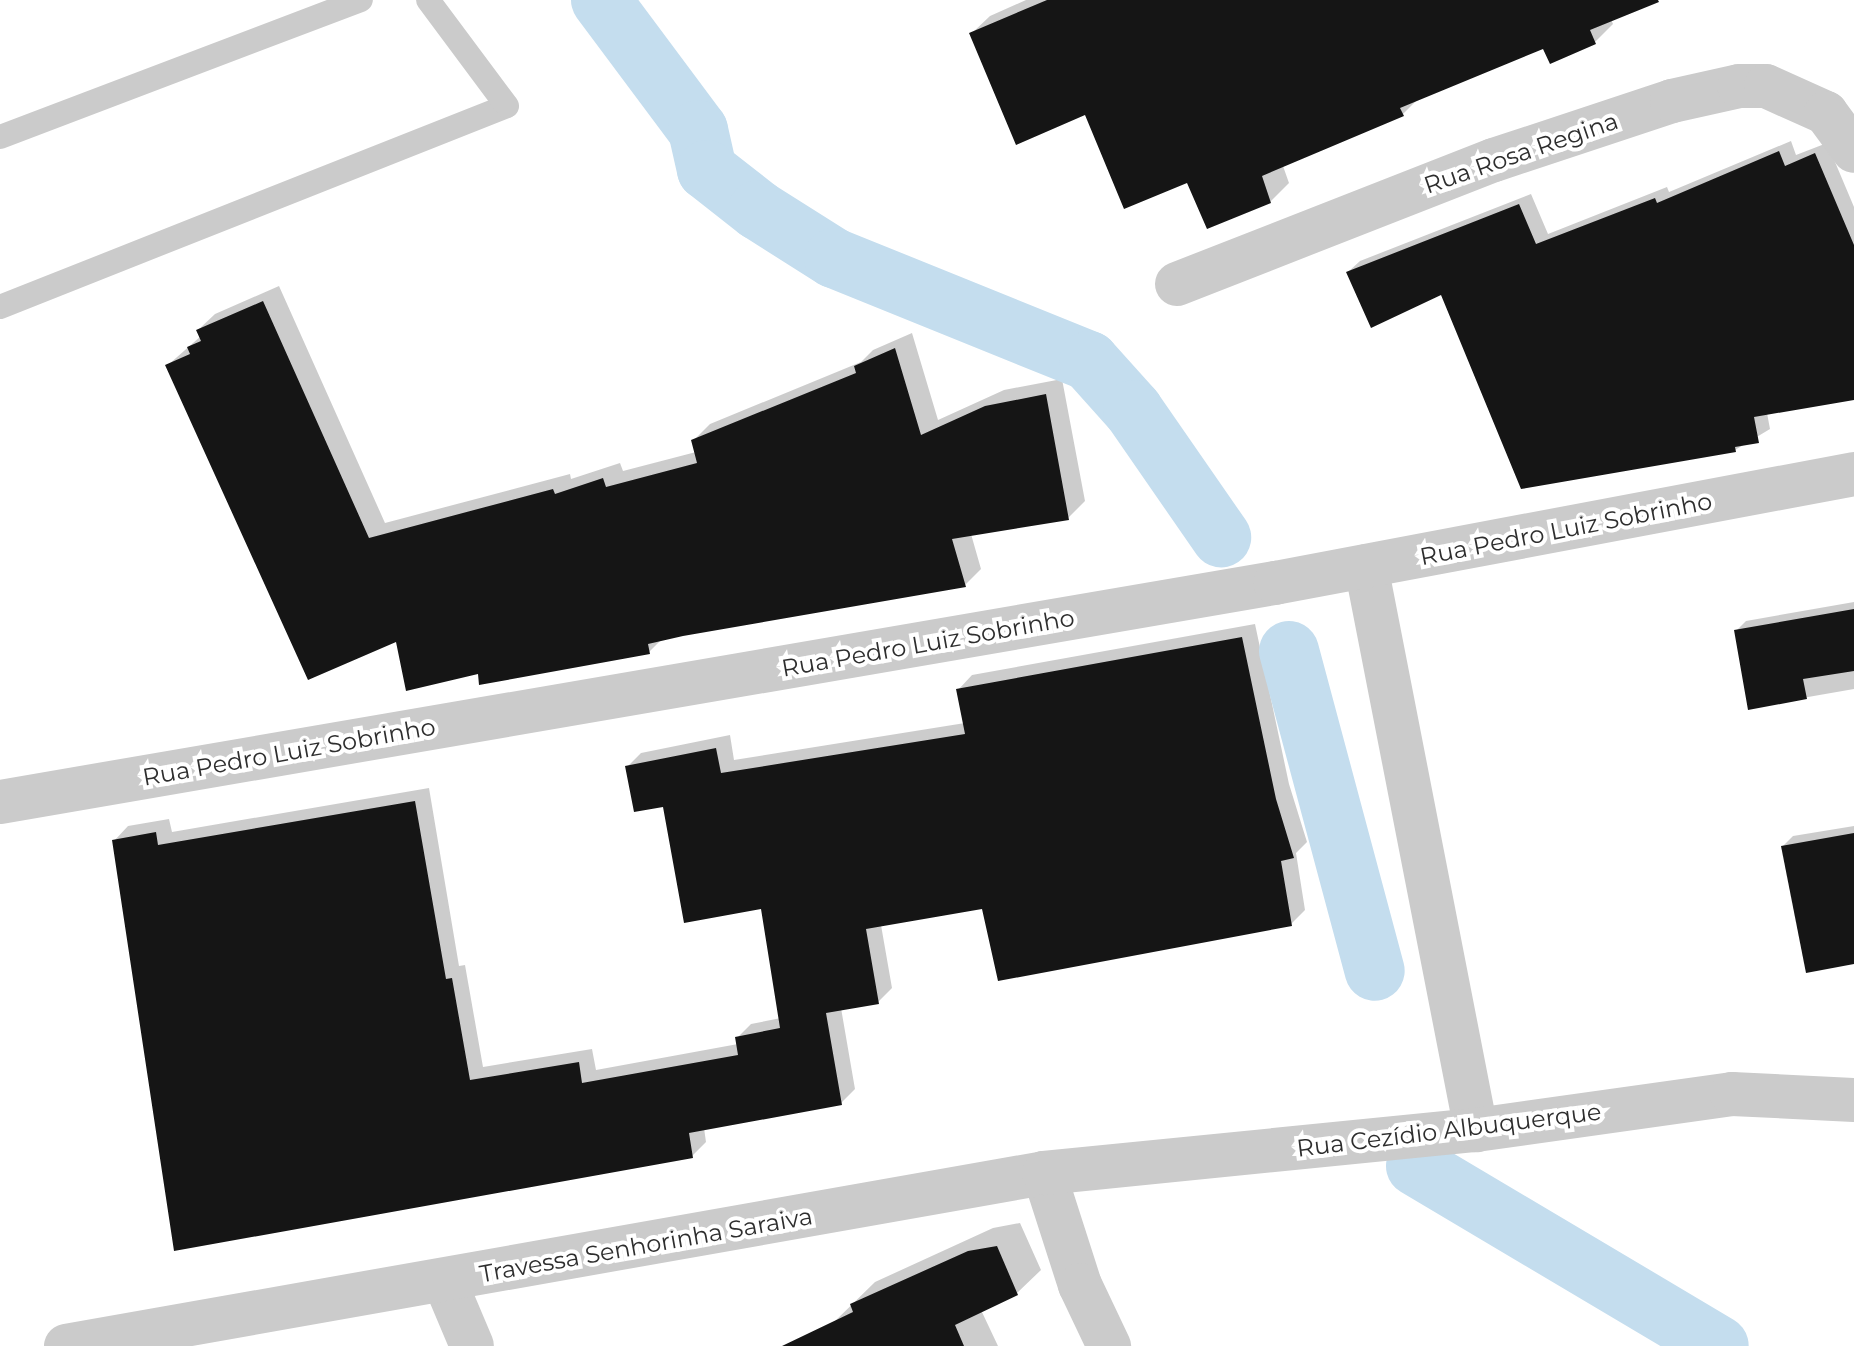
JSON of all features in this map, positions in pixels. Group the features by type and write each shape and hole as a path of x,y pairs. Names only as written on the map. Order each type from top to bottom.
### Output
{"street":[{"name":"Rua Rosa Regina","path":"1177,284 1494,160 1672,101 1739,86 1789,93 1826,113 1854,151"},
{"name":"Rua Pedro Luiz Sobrinho","path":"0,802 1366,566 1854,474"},
{"path":"1366,566 1476,1130"},
{"name":"Rua Cezídio Albuquerque","path":"1044,1173 1476,1130 1732,1094 1854,1100"},
{"path":"1044,1173 1080,1285 1109,1346"},
{"name":"Travessa Senhorinha Saraiva","path":"66,1346 445,1282 1044,1173"},
{"path":"445,1282 472,1346"}],"lane":[{"path":"0,137 361,0"},
{"path":"0,307 507,106 428,0"}],"building":[{"path":"1047,0 1659,2 1590,30 1596,44 1550,64 1543,49 1400,108 1404,116 1262,176 1271,203 1207,229 1187,183 1124,209 1085,115 1016,145 969,33"},
{"path":"1779,151 1785,166 1815,153 1854,245 1854,400 1754,417 1759,443 1735,447 1736,452 1521,489 1441,295 1371,328 1346,272 1519,204 1536,244 1655,198 1657,203"},
{"path":"263,301 369,538 553,489 555,494 603,478 606,487 697,463 691,440 856,373 854,366 895,348 921,435 985,406 1046,394 1069,520 952,539 966,587 683,636 648,644 650,654 479,685 478,674 406,691 396,642 308,680 165,365 190,354 187,347 201,341 196,330"},
{"path":"1854,609 1854,671 1803,679 1807,699 1748,710 1734,630"},
{"path":"1242,637 1276,799 1294,858 1281,861 1292,926 998,981 982,909 866,929 879,1004 826,1013 842,1105 689,1133 693,1158 174,1251 112,840 156,832 158,845 415,801 446,979 452,978 470,1080 579,1062 582,1083 738,1055 735,1037 780,1028 761,909 684,923 663,807 634,812 625,766 716,748 721,773 965,734 956,689"},
{"path":"1854,833 1854,964 1806,973 1781,846"},
{"path":"997,1246 1018,1295 955,1325 964,1346 782,1346 853,1312 850,1304 968,1251"}],"waterway":[{"path":"601,0 698,130 707,170 758,210 834,258 1089,361 1133,410 1221,537"},
{"path":"1289,651 1375,971"},
{"path":"1416,1166 1719,1346"}]}
